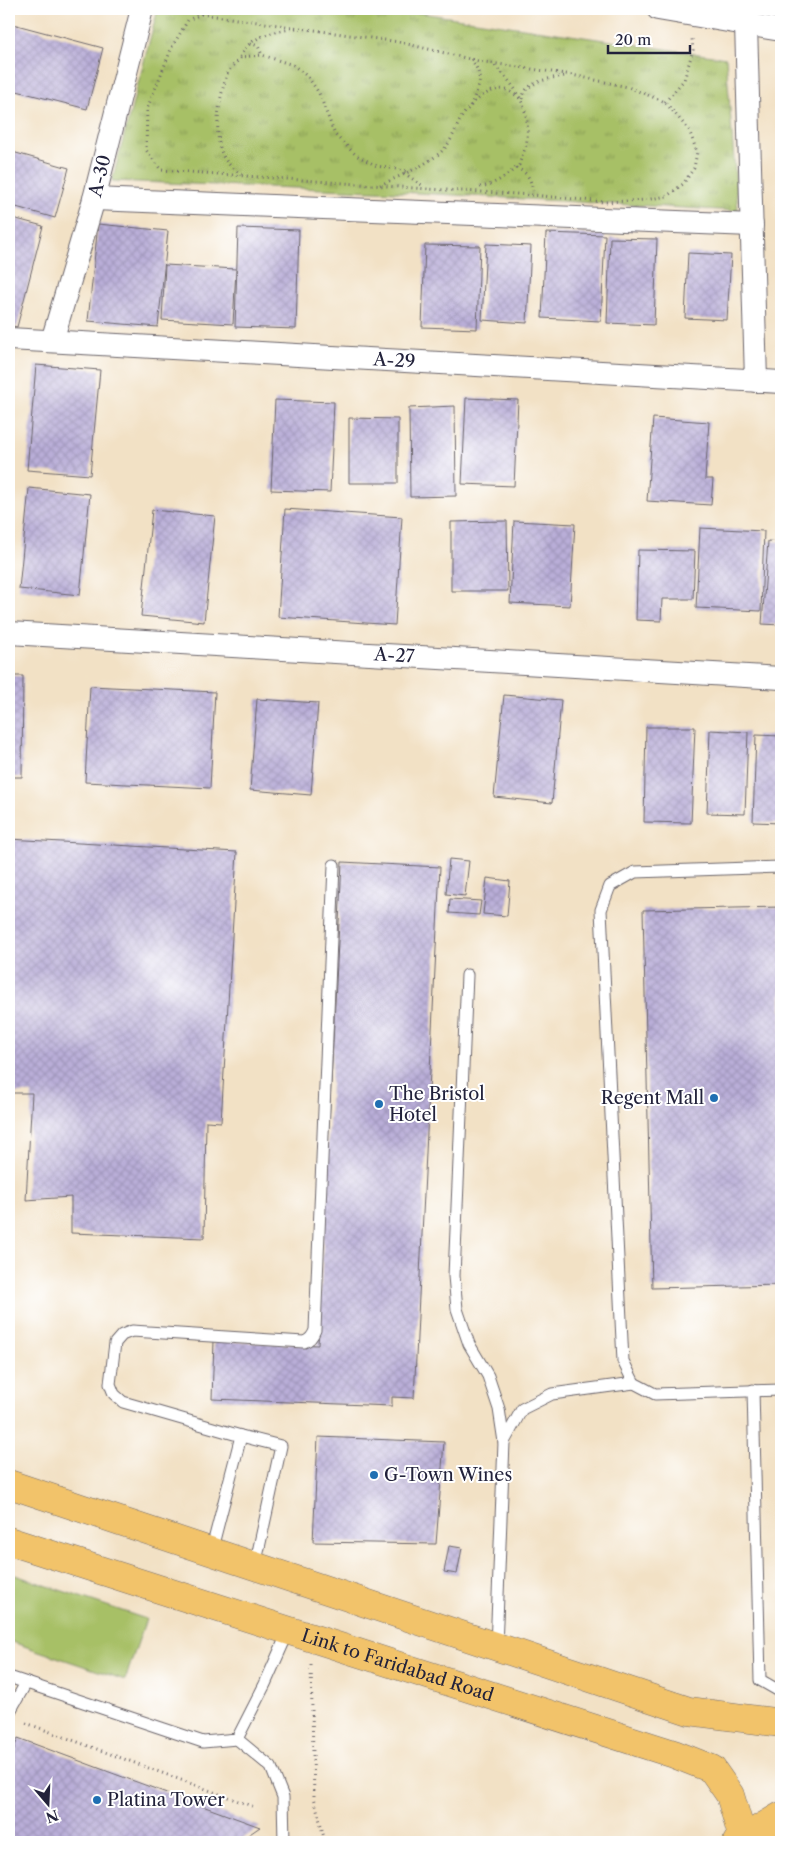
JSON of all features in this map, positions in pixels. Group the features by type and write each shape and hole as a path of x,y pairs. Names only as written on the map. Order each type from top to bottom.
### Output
{"main road":[{"path":"9,1484 690,1711 781,1723"},
{"name":"Link to Faridabad Road","path":"9,1541 674,1754 712,1769 730,1795 740,1840"},
{"path":"740,1840 781,1816"}],"street":[{"name":"A-30","path":"52,341 94,199 142,9"},
{"path":"658,9 781,30"},
{"path":"746,24 756,381"},
{"path":"94,199 752,225"},
{"name":"A-29","path":"9,338 781,382"},
{"name":"A-27","path":"9,633 781,678"}],"lane":[{"path":"255,1566 281,1446 123,1402 114,1394 110,1384 116,1343 122,1335 132,1331 304,1342 313,1336 315,1330 334,865"},
{"path":"781,867 635,872 610,886 601,910 622,1361 634,1383 655,1394 781,1390"},
{"path":"467,975 454,1276 458,1309 469,1344 488,1376 499,1409 504,1442 496,1647"},
{"path":"504,1442 522,1409 552,1394 634,1383"},
{"path":"753,1390 760,1680 781,1692"},
{"path":"211,1552 240,1436"},
{"path":"237,1739 265,1684 299,1634"},
{"path":"9,1677 203,1742 237,1739 271,1767 284,1797 284,1842"},
{"path":"13,1716 26,1683"}],"path":[{"path":"202,14 399,42 471,59 572,75 628,87 665,102 689,130 697,152 694,168 683,184 667,196 645,200 604,202 533,195 161,170 146,150 147,109 156,84 172,47 188,20 202,14"},
{"path":"665,102 684,80 693,50 689,14"},
{"path":"238,61 250,43 274,32 299,28"},
{"path":"250,43 258,46 262,55"},
{"path":"242,176 226,162 219,146 218,126 227,73 241,57 262,55 293,65 308,76 320,93 335,135 356,155 377,166 406,172 428,189"},
{"path":"469,109 480,79 478,69 471,59"},
{"path":"464,191 488,186 516,168 519,165 527,140 526,110 522,100 509,79 491,62"},
{"path":"522,100 526,90 531,86 554,78 572,75"},
{"path":"379,185 442,152 451,141 466,112 481,96 495,90 508,90 522,100"},
{"path":"516,168 525,171 533,188 533,195"},
{"path":"299,1634 314,1797 325,1842"},
{"path":"13,1716 252,1806"}],"green space":[{"path":"158,9 394,9 726,58 738,211 400,192 112,181"},
{"path":"9,1573 146,1619 125,1680 9,1641"}],"building":[{"path":"9,23 103,48 87,109 9,89"},
{"path":"9,151 69,168 55,218 9,205"},
{"path":"9,217 43,226 17,327 9,325"},
{"path":"98,224 168,231 158,327 88,321"},
{"path":"238,228 299,230 296,329 235,327"},
{"path":"546,233 605,235 601,321 542,318"},
{"path":"610,238 657,239 654,325 607,323"},
{"path":"486,244 531,246 527,323 482,320"},
{"path":"425,245 480,246 477,329 422,327"},
{"path":"688,253 731,255 727,320 685,318"},
{"path":"165,265 236,269 233,324 162,320"},
{"path":"36,365 100,370 90,475 27,470"},
{"path":"466,398 518,400 514,486 462,484"},
{"path":"275,400 334,402 330,492 271,490"},
{"path":"455,406 456,496 410,497 409,408"},
{"path":"349,418 398,419 398,483 349,483"},
{"path":"653,418 709,422 705,479 713,479 711,505 647,501"},
{"path":"29,488 90,494 80,595 19,589"},
{"path":"285,509 402,517 395,625 278,617"},
{"path":"152,510 215,516 204,622 141,616"},
{"path":"507,521 508,591 451,591 451,522"},
{"path":"514,521 575,524 570,606 510,603"},
{"path":"700,528 764,531 761,611 696,608"},
{"path":"768,541 781,542 781,625 762,624"},
{"path":"638,550 695,551 693,599 662,599 661,621 636,620"},
{"path":"9,676 23,676 22,777 9,777"},
{"path":"90,686 215,692 210,788 85,782"},
{"path":"504,695 561,700 552,803 494,797"},
{"path":"257,699 318,703 311,795 250,790"},
{"path":"646,727 695,727 691,823 644,822"},
{"path":"710,730 748,732 745,814 707,813"},
{"path":"756,735 781,736 781,823 753,822"},
{"path":"9,839 237,852 221,1122 206,1121 204,1238 71,1233 71,1197 26,1200 32,1093 9,1093"},
{"path":"449,859 469,861 465,896 446,894"},
{"name":"The Bristol Hotel","path":"342,862 440,867 414,1398 392,1397 392,1406 212,1399 214,1341 318,1345"},
{"path":"487,878 510,881 507,916 483,914"},
{"path":"450,899 481,901 479,915 449,913"},
{"name":"Regent Mall","path":"781,907 781,1285 652,1288 643,910"},
{"path":"318,1437 444,1442 436,1544 313,1542"},
{"path":"449,1546 462,1548 457,1574 444,1572"},
{"name":"Platina Tower","path":"18,1738 260,1827 238,1842 9,1842 9,1762"}],"place":[{"name":"Regent Mall","path":"714,1098"},
{"name":"The Bristol Hotel","path":"379,1104"},
{"name":"G-Town Wines","path":"374,1475"},
{"name":"Platina Tower","path":"97,1800"}]}
